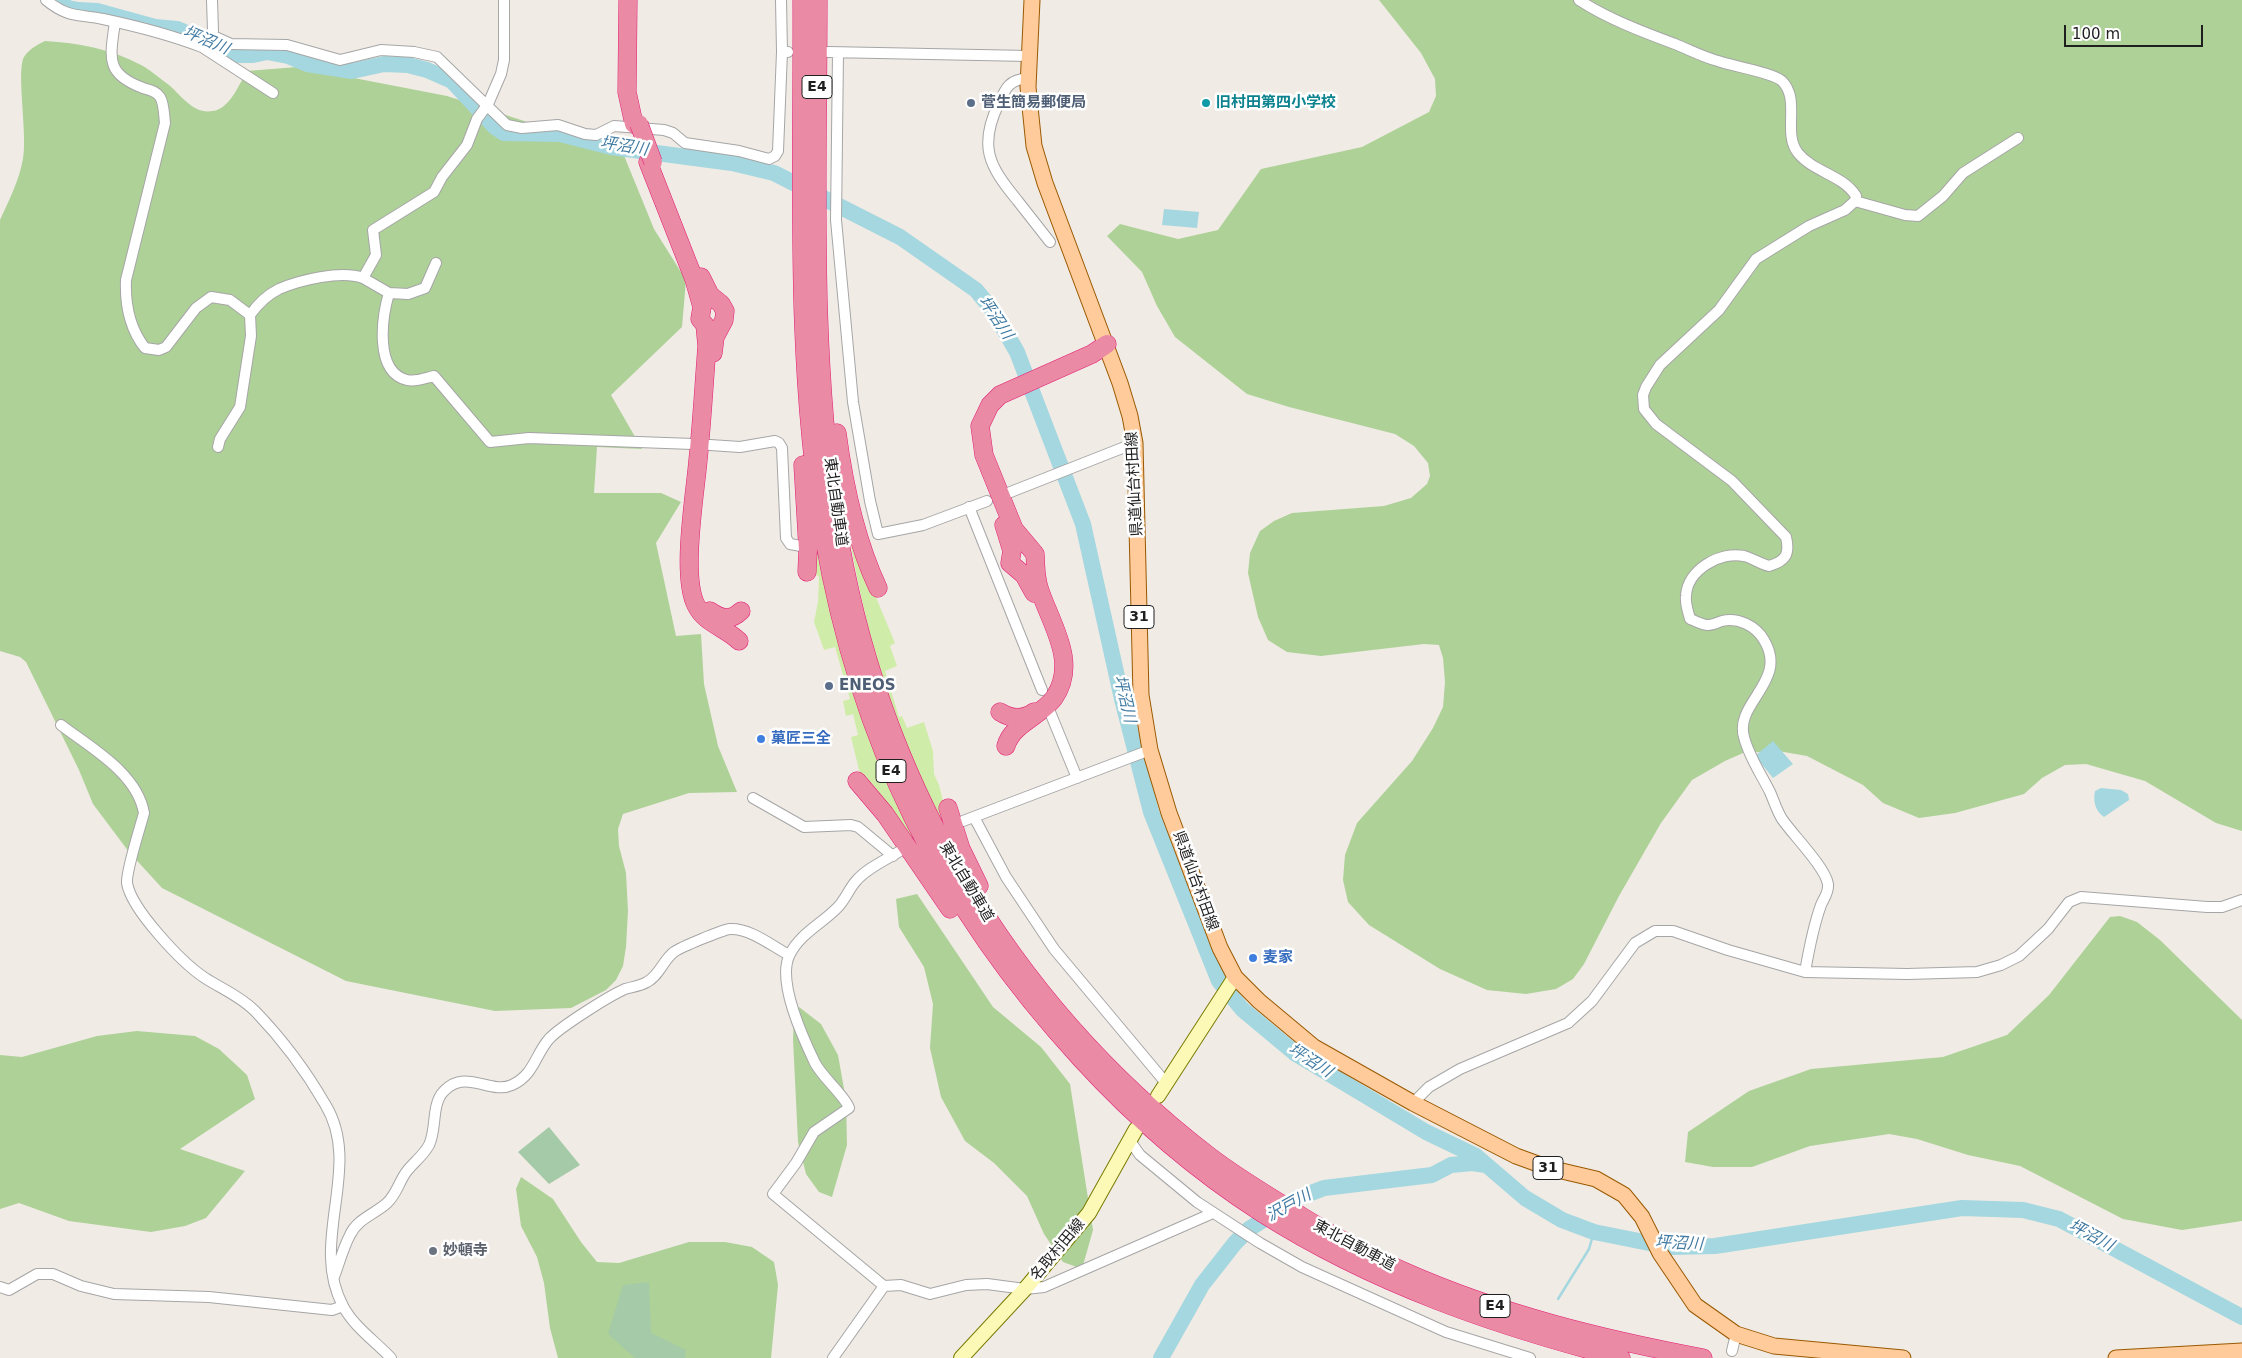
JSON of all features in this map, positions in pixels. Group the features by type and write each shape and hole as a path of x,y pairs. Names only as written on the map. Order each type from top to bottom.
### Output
{"highway":[{"path":"628,0 628,92 636,124 694,279 702,307 700,319 705,325 707,346 690,554 692,591 695,605 702,615 730,632 739,641"},
{"path":"634,0 632,91 636,124"},
{"name":"東北自動車道","path":"802,0 800,204 812,221"},
{"name":"東北自動車道","path":"818,0 817,174 812,221 806,380 813,457 832,581 842,626 859,684 892,774 912,820 936,865 981,936 1014,982 1078,1046 1210,1157 1272,1199 1323,1230 1382,1261 1470,1298 1578,1331 1703,1358"},
{"path":"650,162 710,296 720,304 725,312 724,320 715,337 694,570 699,596 706,608 720,617 729,618 736,616 741,611"},
{"path":"807,572 808,550 794,270 812,221"},
{"path":"812,221 838,444 860,544 878,588"},
{"path":"1000,712 1008,717 1028,716 1038,708 1051,693 1058,674 1057,660 1052,635 1028,581 1010,563 1012,551 1010,540 978,457 974,437 975,422 980,410 992,394 1039,371 1092,354 1107,344"},
{"path":"1006,746 1008,740 1018,728 1040,713 1052,699 1060,688 1063,675 1060,643 1039,589 1034,570 1035,554 1014,529 984,455 980,434 984,416 990,405 1009,386"},
{"path":"857,781 885,814 939,893 1003,979 1040,1023 1078,1046"},
{"path":"948,808 961,849 996,915 1032,968 1066,1010 1078,1046"},
{"name":"東北自動車道","path":"1078,1046 1112,1092 1161,1138 1256,1208 1321,1247 1413,1291 1522,1331 1621,1358"}],"main road":[{"name":"県道仙台村田線","path":"1032,0 1028,78 1032,131 1045,183 1107,344 1130,416 1135,444 1141,695 1146,751 1220,948 1234,978 1314,1047 1413,1103 1516,1156 1540,1165 1596,1179 1624,1194 1642,1217 1660,1253 1695,1305 1736,1334 1774,1346 1903,1358"},
{"path":"1158,1096 1234,978"},
{"name":"名取村田線","path":"961,1358 1026,1289 1089,1213 1133,1135"},
{"path":"2117,1358 2242,1351"}],"street":[{"path":"46,0 66,14 206,41 230,44 287,45 340,60 381,50 414,52 437,57 484,109 507,124 522,128 558,125 566,126 585,134 596,135 614,126 629,129 664,130 685,143 739,151 770,159 778,151 785,52 781,0"},
{"path":"206,41 213,31 212,0"},
{"path":"363,278 376,255 373,230 434,192 442,177 467,145 502,74 504,60 504,0"},
{"path":"1579,0 1641,31 1710,59 1737,68 1775,76 1783,82 1790,95 1791,132 1796,150 1804,159 1851,189 1856,196 1855,201 1846,210 1809,226 1756,259 1719,310 1660,364 1646,387 1643,404 1649,415 1662,430 1732,481 1786,537 1789,549 1786,558 1780,563 1770,566 1744,556 1728,556 1714,560 1696,572 1690,582 1686,595 1690,619 1710,626 1724,620 1741,621 1755,628 1765,640 1769,652 1771,663 1766,681 1744,718 1743,737 1755,767 1782,818 1818,865 1828,883 1828,890 1809,945 1805,972"},
{"path":"115,22 112,60 115,72 126,81 156,92 161,98 165,123 126,280 130,324 145,348 159,350 166,347 196,308 211,297 230,300 250,315"},
{"path":"206,41 273,93"},
{"path":"878,534 870,501 853,402 836,220 833,52 1029,56"},
{"path":"1028,78 1018,79 1010,83 991,120 988,146 992,163 1000,180 1050,242"},
{"path":"1855,201 1904,215 1918,216 1943,196 1963,173 2018,138"},
{"path":"218,447 220,440 240,407 251,336 250,315 266,297 293,284 339,275 355,275 389,293 408,294 425,288 436,263"},
{"path":"389,293 384,315 384,354 388,365 396,375 408,380 418,380 434,376 490,442 509,438 529,438 693,444"},
{"path":"710,445 740,447 775,441 779,443 782,448 786,538 790,544 801,546"},
{"path":"1008,493 1135,444"},
{"path":"865,536 923,525 987,501"},
{"path":"969,507 1042,690"},
{"path":"1050,712 1077,778"},
{"path":"61,725 113,765 130,783 142,802 144,813 127,881 130,897 158,933 178,954 203,977 234,994 276,1034 326,1105 338,1132 341,1160 332,1220 330,1256 334,1278 343,1306 356,1325 391,1358"},
{"path":"963,821 1146,751"},
{"path":"752,798 804,827 851,825 858,827 897,854 855,882 838,907 804,935 789,955 785,978 786,986 804,1038 816,1065 828,1083 847,1101 849,1108 814,1132 796,1163 773,1194 884,1286 902,1285 930,1294 966,1285 987,1284 1026,1289 1044,1287 1213,1213"},
{"path":"974,816 1006,877 1054,949 1166,1083"},
{"path":"1413,1103 1429,1087 1460,1069 1568,1023 1592,1001 1634,942 1656,931 1673,931 1728,950 1805,972 1907,974 1987,970 2018,956 2048,929 2069,902 2081,897 2207,907 2222,907 2242,900"},
{"path":"334,1278 350,1234 361,1221 387,1203 396,1192 407,1171 421,1157 430,1144 438,1101 443,1092 451,1086 475,1081 494,1087 511,1086 528,1075 550,1038 608,998 646,982 660,973 674,952 715,934 730,929 743,931 789,955"},
{"path":"1133,1135 1140,1154 1197,1202 1260,1243 1302,1267 1406,1316 1446,1332 1530,1358"},
{"path":"0,1287 9,1290 37,1274 53,1274 81,1286 114,1294 209,1296 332,1310 343,1306"},
{"path":"833,1358 884,1286"},
{"path":"1732,1351 1736,1334"}],"green space":[{"path":"1379,0 2242,0 2242,831 2216,823 2145,781 2086,764 2065,765 2042,778 2024,794 1955,813 1919,818 1883,803 1863,785 1807,756 1778,751 1743,753 1692,780 1661,823 1619,896 1584,964 1573,979 1556,989 1526,994 1487,990 1440,969 1369,925 1348,902 1343,880 1345,855 1357,823 1412,761 1433,728 1443,707 1445,682 1443,658 1439,645 1424,644 1321,656 1287,652 1268,640 1258,617 1248,573 1250,553 1260,531 1274,521 1292,513 1384,506 1411,498 1427,484 1430,476 1428,463 1414,446 1395,434 1289,407 1247,394 1175,337 1157,306 1142,272 1107,236 1120,224 1178,239 1218,230 1261,169 1362,147 1429,112 1436,96 1435,79 1421,53"},
{"path":"45,41 70,43 94,48 130,59 148,69 169,85 190,105 202,111 217,110 227,103 247,71 297,67 447,96 623,153 654,229 686,280 682,327 611,395 642,449 597,447 594,493 661,493 681,502 656,543 676,636 701,634 704,684 718,746 737,792 689,793 623,814 618,829 619,846 626,873 628,911 626,947 623,966 616,980 606,990 571,1008 495,1011 346,981 162,888 129,852 93,804 79,770 26,662 20,657 0,651 0,220 16,183 23,159 22,64 28,52"},
{"path":"813,514 891,788 919,851 861,778 851,737 858,735 853,714 846,716 843,701 850,699 835,647 824,650 814,622 818,602 819,577 813,572"},
{"path":"846,516 868,578 895,643 890,646 897,666 885,671 899,717 902,716 907,728 924,722 933,751 934,774 939,785 953,839 914,763 884,682 862,600"},
{"path":"917,894 993,1007 1041,1047 1070,1084 1093,1230 1082,1269 1063,1262 1044,1234 1027,1196 994,1163 965,1141 941,1097 930,1048 933,1004 924,967 899,927 896,899"},
{"path":"2120,916 2137,922 2160,940 2242,1020 2242,1221 2182,1230 2123,1219 2020,1166 1968,1155 1917,1139 1889,1134 1810,1146 1752,1167 1713,1167 1685,1162 1688,1132 1749,1091 1811,1069 1943,1057 2007,1035 2049,995 2110,917"},
{"path":"799,1007 821,1024 838,1055 846,1100 847,1145 832,1197 819,1192 806,1174 798,1142 793,1039 794,1017"},
{"path":"137,1031 195,1036 219,1049 247,1075 255,1099 180,1149 245,1171 206,1218 185,1226 151,1232 69,1221 19,1203 0,1209 0,1055 22,1057 97,1036"},
{"path":"549,1127 580,1165 549,1184 518,1152"},
{"path":"521,1177 553,1199 581,1242 597,1262 619,1263 689,1242 725,1242 752,1247 774,1262 778,1285 771,1358 558,1358 550,1328 544,1283 537,1257 521,1226 516,1189"},
{"path":"649,1282 651,1333 686,1350 685,1358 635,1358 608,1334 623,1285"}],"water":[{"path":"1164,209 1199,212 1197,228 1162,225"},
{"path":"1773,741 1793,764 1773,778 1755,756"},
{"path":"2101,788 2121,790 2128,794 2129,800 2104,817 2097,809 2094,798 2095,791"}],"waterway":[{"name":"坪沼川","path":"56,0 68,8 97,11 155,27 177,29 239,55 267,52 288,56 307,64 352,71 384,64 408,65 427,70 452,81 495,127 504,133 560,134 611,147 732,163 774,173 900,237 976,290 994,312 1017,352 1083,524 1122,699 1151,812 1219,981 1242,1009 1296,1054 1426,1132 1476,1156 1525,1198 1562,1220 1594,1232 1669,1247 1715,1246 1962,1208 2023,1210 2059,1219 2242,1317"},
{"name":"沢戸川","path":"1161,1358 1202,1285 1235,1243 1249,1229 1298,1198 1324,1188 1432,1175 1451,1165 1472,1163 1486,1165"},
{"path":"1558,1299 1589,1249 1594,1232"}],"place":[{"name":"菅生簡易郵便局","path":"971,103"},
{"name":"旧村田第四小学校","path":"1206,103"},
{"name":"ENEOS","path":"829,686"},
{"name":"菓匠三全","path":"761,739"},
{"name":"麦家","path":"1253,958"},
{"name":"妙頓寺","path":"433,1251"}]}
